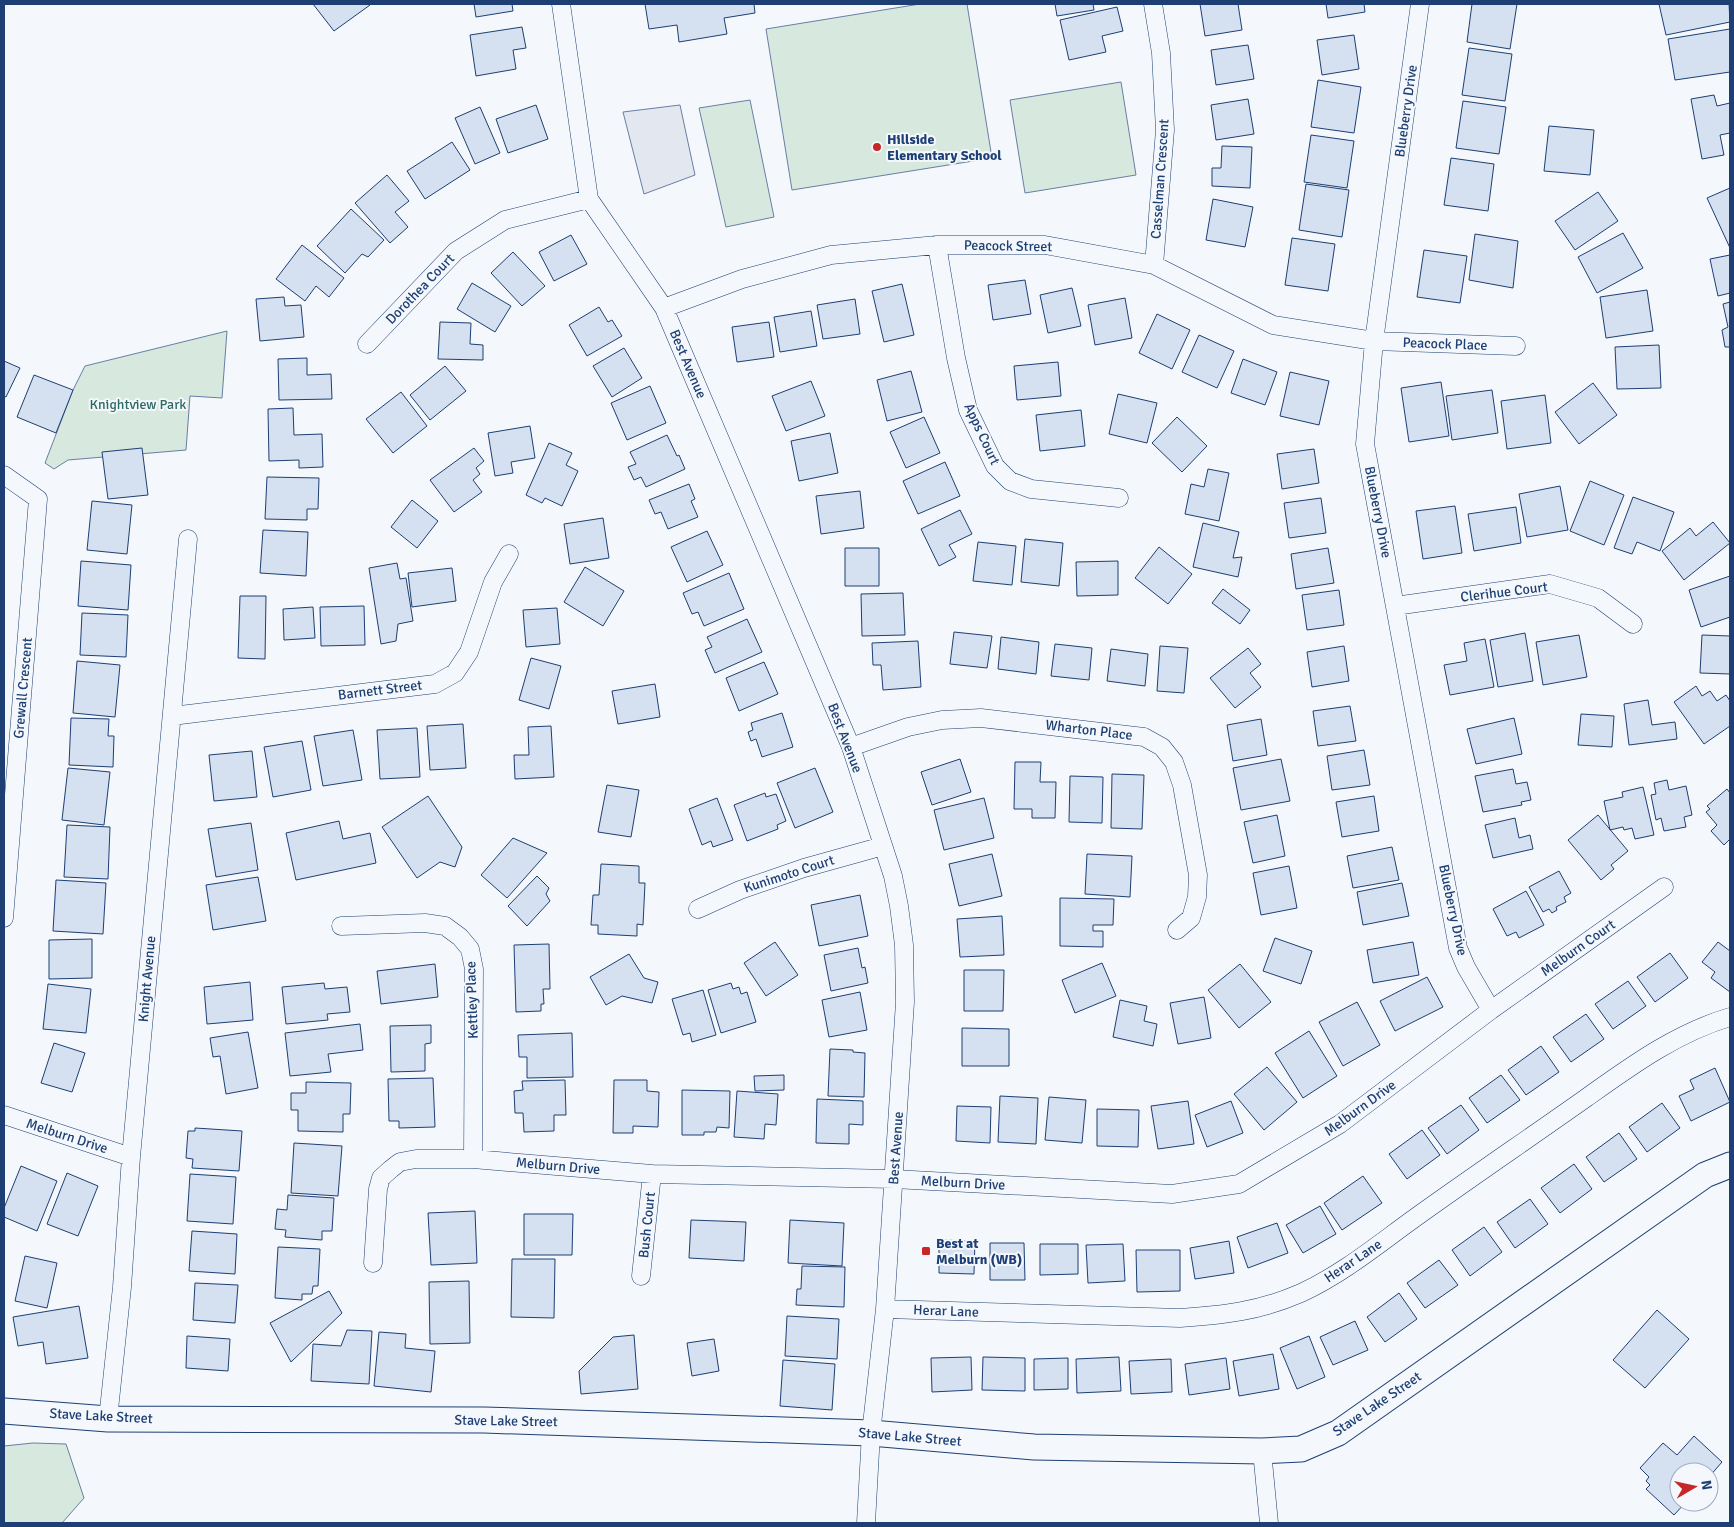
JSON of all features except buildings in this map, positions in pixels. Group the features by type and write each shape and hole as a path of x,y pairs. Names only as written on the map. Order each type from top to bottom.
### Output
{"main road":[{"name":"Stave Lake Street","path":"4,1411 108,1419 484,1420 871,1432 1034,1447 1262,1451 1301,1449 1338,1433 1705,1175 1730,1165"}],"street":[{"name":"Best Avenue","path":"561,4 588,199 664,308 851,747 883,846 899,906 904,945 906,1002 885,1309 871,1432 866,1523"},
{"name":"Casselman Crescent","path":"1153,4 1161,53 1165,130 1154,265"},
{"name":"Blueberry Drive","path":"1420,4 1374,342 1365,444 1458,948 1466,967 1492,1010"},
{"name":"Dorothea Court","path":"367,344 456,251 505,220 588,199"},
{"name":"Peacock Street","path":"664,308 742,279 831,255 937,245 1046,245 1154,265 1273,325 1374,342"},
{"name":"Apps Court","path":"937,245 956,358 968,410 995,466 1010,481 1031,489 1119,498"},
{"name":"Peacock Place","path":"1374,342 1516,346"},
{"name":"Grewall Crescent","path":"4,475 38,499 4,918"},
{"name":"Knight Avenue","path":"108,1419 122,1288 131,1157 188,538"},
{"name":"Barnett Street","path":"172,716 435,684 456,673 469,652 493,582 509,554"},
{"name":"Clerihue Court","path":"1396,606 1550,584 1598,598 1633,624"},
{"name":"Wharton Place","path":"851,747 908,727 942,720 981,718 1144,737 1162,747 1174,762 1182,785 1198,875 1197,896 1191,918 1177,930"},
{"name":"Kunimoto Court","path":"698,910 740,890 804,868 883,846"},
{"name":"Melburn Court","path":"1492,1010 1664,887"},
{"name":"Kettley Place","path":"341,926 425,923 446,926 460,937 470,949 474,970 473,1159"},
{"name":"Melburn Drive","path":"373,1263 378,1189 381,1178 400,1162 416,1159 473,1159 652,1174 894,1179 1172,1194 1239,1184 1340,1124 1492,1010"},
{"name":"Herar Lane","path":"885,1309 1180,1318 1226,1315 1263,1307 1301,1293 1341,1272 1645,1056 1709,1024 1730,1017"},
{"name":"Melburn Drive","path":"4,1115 131,1157"},
{"name":"Bush Court","path":"642,1276 652,1174"},
{"path":"1262,1451 1269,1523"}],"green space":[{"path":"920,4 967,4 992,158 792,190 766,29"},
{"path":"1121,82 1136,175 1025,193 1010,100"},
{"path":"750,100 774,217 726,227 699,108"},
{"name":"Knightview Park","path":"227,331 222,398 190,396 186,450 68,460 54,469 45,463 73,390 85,366"},
{"path":"33,1443 66,1444 84,1498 62,1523 4,1523 4,1446"}],"shaded area":[{"path":"680,105 695,175 644,194 623,112"}],"place":[{"name":"Hillside Elementary School","path":"877,147"},
{"name":"Best at Melburn (WB)","path":"926,1251"}]}
